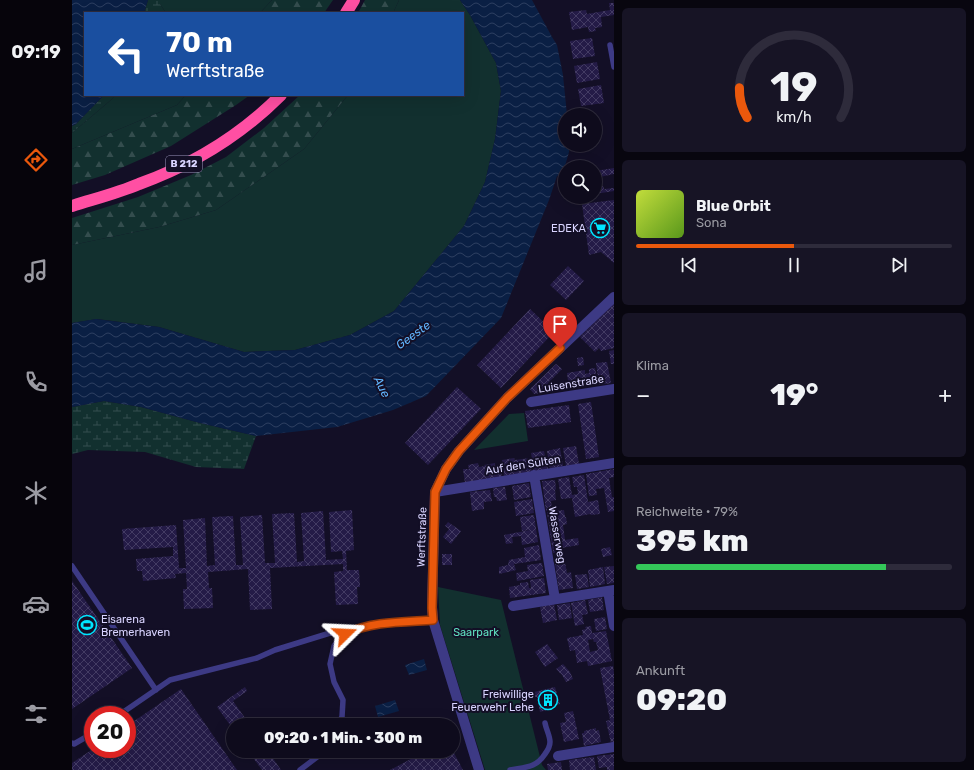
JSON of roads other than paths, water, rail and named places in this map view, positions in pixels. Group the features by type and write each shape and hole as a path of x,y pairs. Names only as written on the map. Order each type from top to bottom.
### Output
{"highway":[{"path":"347,12 354,0"},
{"name":"B 212","path":"72,206 139,185 196,158 249,123 280,96"}],"street":[{"name":"Werftstraße","path":"479,770 433,620 435,492 446,469 455,457 507,398 614,298"},
{"name":"Luisenstraße","path":"532,402 614,389"},
{"name":"Auf den Sülten","path":"435,492 614,463"},
{"name":"Wasserweg","path":"534,475 555,599"},
{"path":"513,606 611,591 614,626"},
{"path":"558,756 614,747"}],"lane":[{"path":"610,45 614,67"},
{"path":"72,566 156,690"},
{"path":"341,718 343,700 334,682 330,664 334,646 338,640 345,634 355,629 367,626 433,620"},
{"path":"132,706 170,680 257,658 275,650 330,633 345,634"},
{"path":"510,770 536,764 543,757 548,750 550,742 545,724"},
{"path":"72,743 74,744 84,738"},
{"path":"300,770 316,758"}],"water":[{"path":"72,0 148,0 144,12 84,12 84,96 103,96 76,124 72,126"},
{"path":"460,0 532,0 557,45 563,75 566,108 558,108 558,152 569,152 567,160 558,160 558,176 501,318 426,396 393,410 337,427 256,436 141,407 104,401 72,407 72,323 96,319 159,327 244,352 295,350 350,335 394,311 464,226 485,182 495,139 501,91 496,63 470,15"},
{"path":"424,659 427,670 409,675 405,665"},
{"path":"395,700 399,711 378,717 375,706"}],"place":[{"name":"EDEKA","path":"600,228"},
{"name":"Eisarena Bremerhaven","path":"87,625"},
{"name":"Freiwillige Feuerwehr Lehe","path":"548,700"}],"water label":[{"name":"Geeste","path":"413,335"},
{"name":"Aue","path":"382,387"}],"park label":[{"name":"Saarpark","path":"476,632"}]}
